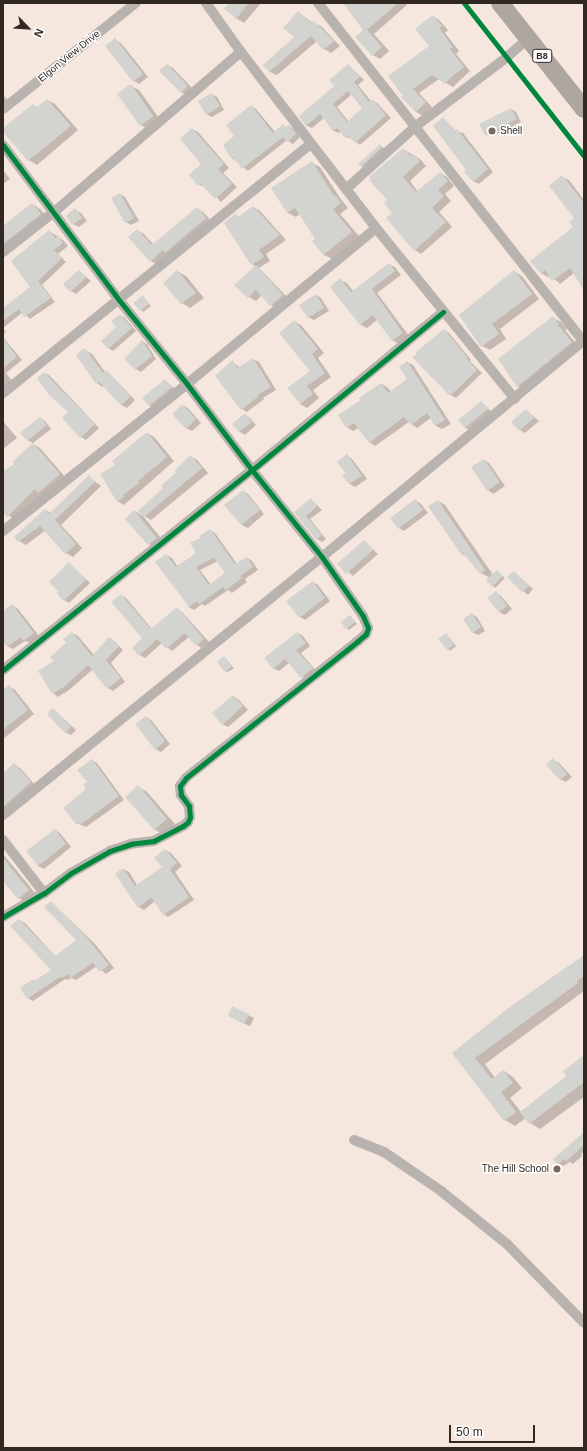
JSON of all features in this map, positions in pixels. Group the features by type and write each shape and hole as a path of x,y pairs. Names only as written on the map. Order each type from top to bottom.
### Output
{"highway":[{"name":"B8","path":"500,3 584,109"}],"street":[{"name":"Elgon View Drive","path":"3,109 136,3"},
{"path":"206,3 241,52 346,190 514,399"},
{"path":"3,815 322,557 514,399 583,340 318,3"},
{"path":"346,190 416,126 506,58 528,38"},
{"path":"3,252 54,212 241,52"},
{"path":"3,393 311,144"},
{"path":"3,145 118,300 187,384 252,470 322,557 363,616 368,628 366,634 186,778 180,786 182,795 189,806 190,816 188,822 183,826 154,841 131,844 110,851 72,873 44,893 4,915"},
{"path":"3,531 187,384 376,228"},
{"path":"3,670 252,470 443,312"},
{"path":"3,840 44,893"},
{"path":"354,1140 384,1152 441,1191 501,1239 584,1323"}],"building":[{"path":"229,3 249,3 236,19 224,9"},
{"path":"343,3 398,3 367,30 382,47 372,56 355,37 363,30"},
{"path":"298,11 311,23 314,21 334,41 323,50 311,36 269,72 263,65 294,37 283,28"},
{"path":"433,15 442,26 439,28 453,47 450,49 464,67 445,84 432,75 413,89 426,102 416,112 401,97 403,96 388,76 429,46 415,29"},
{"path":"115,38 143,74 133,82 105,46"},
{"path":"167,64 188,86 181,93 159,71"},
{"path":"348,64 360,77 354,82 369,102 372,99 386,115 355,143 348,136 345,138 337,128 333,131 320,114 306,126 299,116 334,86 329,80","holes":["348,91 362,108 347,122 333,104"]},
{"path":"131,84 153,116 140,126 117,94"},
{"path":"212,93 220,106 206,115 198,101"},
{"path":"47,99 71,126 28,161 3,132 3,128 33,104 36,108"},
{"path":"251,105 273,133 283,124 286,127 289,125 296,134 287,142 283,137 242,169 233,157 231,158 223,145 234,136 226,125"},
{"path":"511,108 517,119 485,135 479,124"},
{"path":"443,117 455,131 457,129 488,169 473,182 464,172 466,170 433,126"},
{"path":"192,128 224,164 218,169 232,184 215,199 201,184 198,186 189,175 201,164 180,139"},
{"path":"380,144 382,147 361,167 358,164"},
{"path":"403,148 411,156 413,154 420,161 403,177 416,192 440,172 448,181 438,190 444,196 432,208 446,222 414,251 386,218 392,213 384,203 387,200 369,180 371,179 369,177"},
{"path":"312,161 334,196 335,195 341,203 333,209 352,232 323,255 312,241 315,239 295,208 287,213 271,188"},
{"path":"562,175 584,203 584,291 570,268 552,281 545,270 541,274 530,261 573,227 569,222 574,218 549,186"},
{"path":"120,193 134,218 125,223 111,198"},
{"path":"32,203 41,214 3,244 3,226"},
{"path":"253,206 280,235 259,250 264,257 251,265 224,223 236,213 238,217"},
{"path":"197,207 206,218 165,253 163,250 150,262 128,237 137,229 152,245"},
{"path":"75,208 82,218 72,225 66,216"},
{"path":"49,230 55,238 58,236 63,243 54,250 62,258 38,281 51,298 24,317 19,309 3,321 3,308 30,287 11,261"},
{"path":"389,263 395,271 372,289 403,333 392,341 373,315 360,325 330,287 340,278 351,292"},
{"path":"256,265 283,295 270,306 256,290 248,298 234,285"},
{"path":"79,270 86,278 70,292 63,284"},
{"path":"177,270 196,293 181,304 163,283"},
{"path":"514,270 532,294 492,324 499,334 481,347 459,315"},
{"path":"316,294 324,308 308,318 299,305"},
{"path":"143,295 149,304 140,311 133,303"},
{"path":"120,314 132,328 108,349 101,341 116,327 111,321"},
{"path":"553,316 559,324 558,325 572,342 517,387 498,359"},
{"path":"294,320 318,349 312,354 325,373 307,386 313,394 300,404 287,388 310,371 279,333"},
{"path":"444,329 477,370 450,396 412,357"},
{"path":"3,338 17,357 3,368"},
{"path":"142,340 152,356 135,370 124,359"},
{"path":"83,349 86,349 103,373 106,370 131,396 121,405 99,382 96,384 76,355"},
{"path":"253,358 271,387 258,395 259,396 241,410 215,376 232,360 237,368"},
{"path":"407,361 445,420 435,426 427,413 411,425 404,417 369,443 354,423 346,428 338,415 361,400 359,398 381,383 388,393 407,379 399,367"},
{"path":"44,372 95,424 80,438 62,418 68,412 49,395 37,378"},
{"path":"165,379 172,387 149,406 142,398"},
{"path":"481,401 488,409 465,428 458,420"},
{"path":"182,404 196,419 186,429 172,414"},
{"path":"526,409 534,418 519,431 511,422"},
{"path":"245,413 252,422 239,432 232,424"},
{"path":"40,417 47,425 27,441 20,433"},
{"path":"147,432 167,457 138,481 139,483 123,495 124,497 117,502 100,474 115,465 112,461"},
{"path":"33,443 60,474 38,493 35,489 7,517 3,512 3,471 14,464 12,462"},
{"path":"347,454 362,476 349,484 342,475 345,473 337,462"},
{"path":"190,455 202,468 144,517 138,511 163,488 161,486 176,472 175,470"},
{"path":"484,459 500,482 487,491 471,467"},
{"path":"89,475 95,482 55,520 76,544 65,554 40,526 18,542 14,537 45,509 49,514"},
{"path":"243,490 260,510 241,525 224,505"},
{"path":"311,498 317,506 306,516 322,535 316,540 294,512"},
{"path":"415,499 423,510 398,529 390,518"},
{"path":"438,500 485,570 480,574 463,553 461,554 428,506"},
{"path":"134,510 157,538 148,545 125,519"},
{"path":"210,529 235,564 247,557 253,567 240,576 242,578 226,590 223,587 199,604 197,601 189,607 155,562 166,554 176,567 196,553 190,543 200,538 199,536","holes":["214,558 225,573 209,585 196,567"]},
{"path":"364,540 373,550 346,574 337,564"},
{"path":"69,562 86,580 63,601 57,593 58,591 49,582"},
{"path":"497,570 503,576 492,587 486,580"},
{"path":"514,571 529,586 522,592 507,577"},
{"path":"313,581 325,598 299,618 286,601"},
{"path":"496,591 507,606 499,612 487,598"},
{"path":"121,594 151,629 177,607 204,639 196,646 185,633 166,649 157,639 139,656 132,648 142,638 111,602"},
{"path":"12,604 34,633 23,641 21,637 7,647 3,641 3,611"},
{"path":"472,613 481,627 472,633 463,619"},
{"path":"350,615 355,622 346,629 341,622"},
{"path":"72,632 92,656 109,637 119,646 106,660 121,678 107,689 88,665 64,687 52,694 38,671 54,661 50,657 66,643 63,639"},
{"path":"297,632 306,643 296,650 313,668 301,678 285,659 273,669 264,658"},
{"path":"446,633 454,645 447,650 438,639"},
{"path":"224,656 232,666 225,672 217,662"},
{"path":"9,685 28,710 3,730 3,690"},
{"path":"233,695 243,706 222,725 212,713"},
{"path":"53,708 71,727 65,733 47,714"},
{"path":"146,716 165,741 155,750 135,724"},
{"path":"553,758 567,774 560,780 546,765"},
{"path":"92,759 119,796 80,825 78,822 76,824 63,808 86,789 83,784 87,782 77,770"},
{"path":"14,763 31,782 3,807 3,773"},
{"path":"138,785 167,819 154,830 125,797"},
{"path":"55,829 66,844 38,866 26,851"},
{"path":"165,849 177,863 170,869 189,897 163,915 151,897 138,908 115,874 123,868 135,886 162,867 154,858"},
{"path":"3,858 29,890 18,899 3,881"},
{"path":"51,901 89,940 109,965 100,972 93,963 70,978 68,974 62,978 60,977 27,999 20,988 33,979 34,981 51,970 10,926 19,919 55,956 76,940 44,907"},
{"path":"584,955 584,976 577,981 578,983 475,1058 492,1079 503,1070 513,1083 501,1092 516,1112 504,1121 452,1053 511,1006"},
{"path":"232,1006 249,1014 244,1024 228,1016"},
{"path":"584,1055 584,1082 529,1124 520,1112 566,1076 563,1071"},
{"path":"584,1132 584,1145 567,1161 565,1159 557,1164 553,1159"}],"cycle path":[{"path":"464,3 584,156"},
{"path":"3,145 119,300 187,384 252,470 322,557 363,616 368,628 366,634 358,641 186,778 180,786 181,795 189,806 190,817 188,822 183,826 154,841 131,844 110,851 71,873 44,893 3,917"},
{"path":"3,670 252,470 443,312"}],"place":[{"name":"Shell","path":"492,131"},
{"name":"The Hill School","path":"557,1169"}]}
